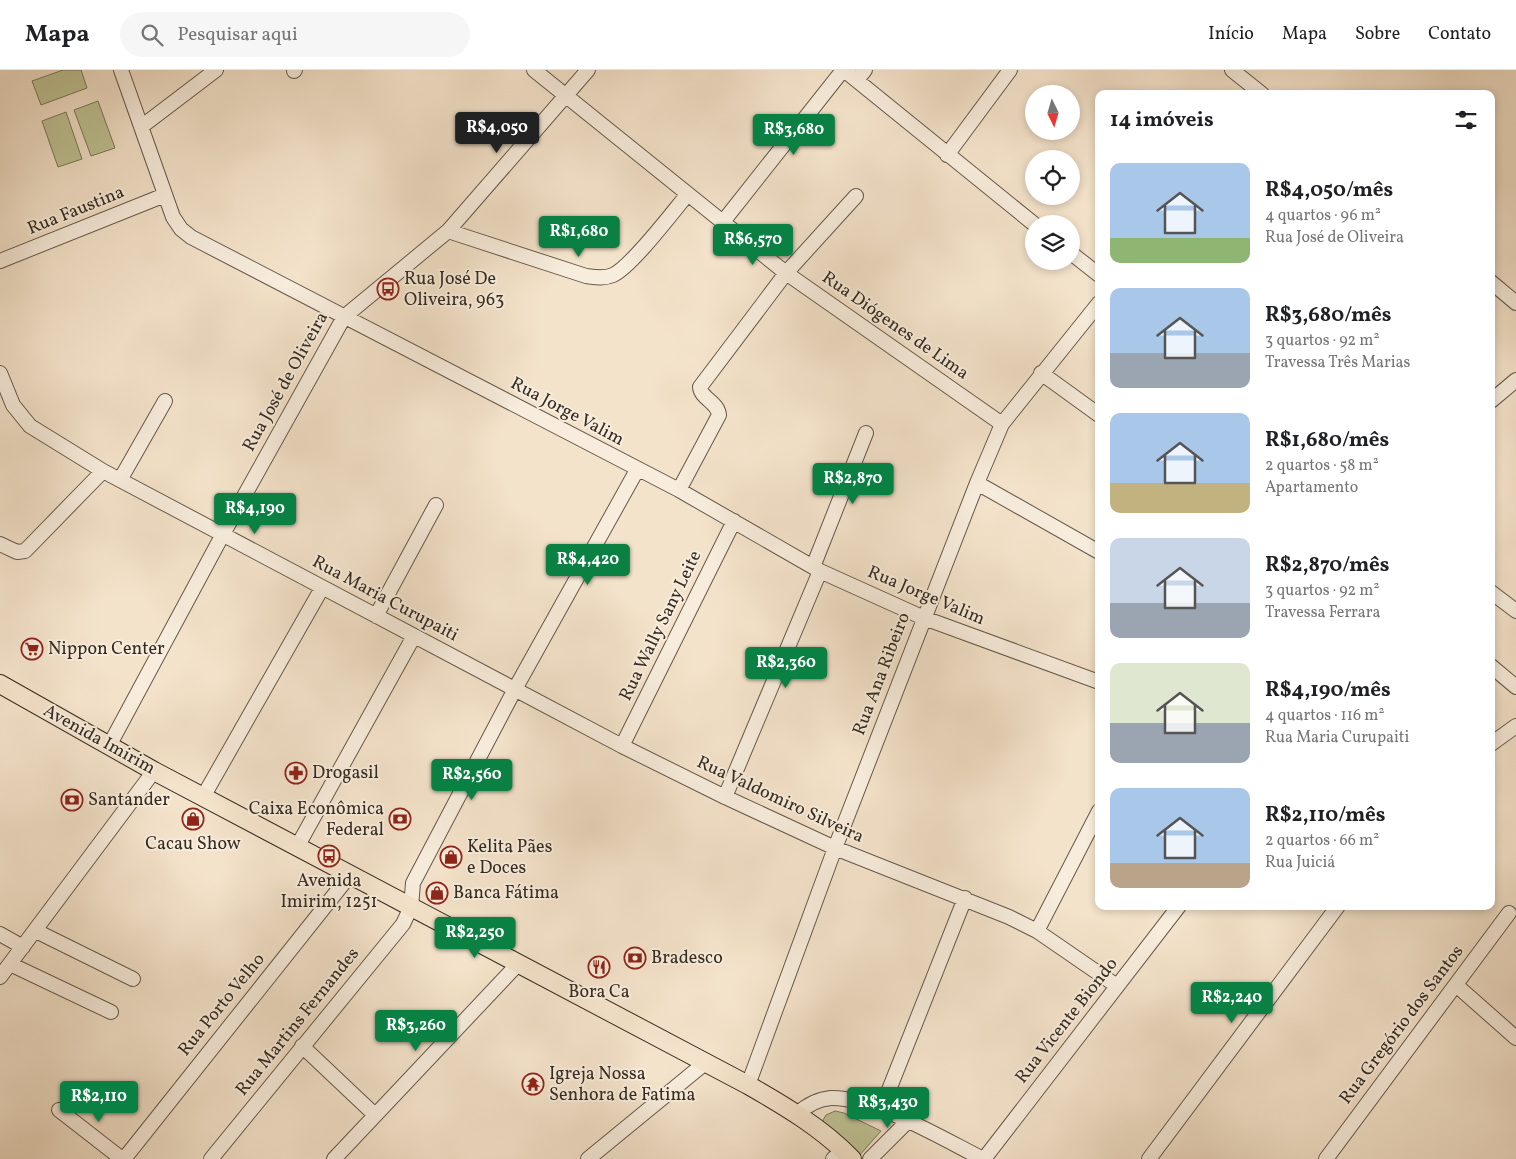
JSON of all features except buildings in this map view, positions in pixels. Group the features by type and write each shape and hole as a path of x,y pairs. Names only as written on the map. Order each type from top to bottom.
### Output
{"main road":[{"name":"Avenida Imirim","path":"0,684 154,771 748,1085 797,1114 843,1156"}],"street":[{"name":"Rua Jorge Valim","path":"121,70 173,217 181,229 191,237 637,470 679,490 817,569 924,618 1095,681"},
{"path":"141,127 216,70"},
{"name":"Rua Diógenes de Lima","path":"534,70 687,196 786,274 1002,424"},
{"name":"Rua José de Oliveira","path":"109,746 223,534 344,317 448,230 588,70"},
{"path":"722,223 843,70 861,75 947,155 1025,217"},
{"path":"947,155 1010,70"},
{"path":"1232,70 1257,90"},
{"name":"Rua Faustina","path":"0,262 165,196"},
{"path":"448,230 586,276 601,278 613,275 626,265 687,196"},
{"path":"679,490 719,415 717,408 701,393 700,387 786,274 856,196"},
{"path":"1080,261 1095,272"},
{"path":"1495,285 1516,303"},
{"name":"Rua Ana Ribeiro","path":"748,1085 835,848 977,482 1002,424 1095,308"},
{"name":"Rua Maria Curupaiti","path":"0,373 13,405 30,426 103,471 515,689"},
{"path":"1041,373 1095,411"},
{"path":"1495,398 1516,380"},
{"path":"120,480 164,401"},
{"path":"725,797 817,569 866,433"},
{"path":"411,907 414,883 515,689 637,470"},
{"path":"0,544 17,552 25,551 103,471"},
{"path":"977,482 1095,550"},
{"path":"376,616 436,505"},
{"name":"Rua Wally Sany Leite","path":"622,746 734,521"},
{"path":"203,797 322,588"},
{"path":"1495,595 1516,611"},
{"path":"297,847 414,636"},
{"path":"1495,669 1516,687"},
{"name":"Rua Valdomiro Silveira","path":"515,689 622,746 725,797 835,848 965,898 1037,931 1117,986"},
{"path":"1495,741 1516,726"},
{"path":"0,977 154,771"},
{"path":"1037,931 1095,819"},
{"name":"Rua Porto Velho","path":"123,1159 350,875"},
{"path":"881,1110 965,898"},
{"name":"Rua Martins Fernandes","path":"211,1159 403,924 411,907"},
{"name":"Rua Vicente Biondo","path":"984,1159 1176,910"},
{"path":"1150,1159 1335,910"},
{"name":"Rua Gregório dos Santos","path":"1326,1159 1509,913"},
{"path":"36,930 133,979"},
{"path":"0,934 23,947"},
{"path":"10,964 111,1012"},
{"path":"334,1159 518,964"},
{"path":"1456,985 1516,1038"},
{"path":"302,1046 375,1115"},
{"path":"588,1159 705,1063"},
{"path":"797,1114 813,1102 831,1098 855,1102 881,1110 984,1159"},
{"path":"59,1110 123,1159"},
{"path":"870,1159 907,1122"}],"green space":[{"path":"63,70 81,70 87,88 41,105 32,81"},
{"path":"98,101 115,148 91,156 74,110"},
{"path":"66,112 82,159 58,167 42,121"},
{"path":"835,1111 844,1113 881,1131 858,1157 825,1126 823,1120 826,1115"}],"place":[{"name":"Rua José De Oliveira, 963","path":"388,289"},
{"name":"Nippon Center","path":"32,649"},
{"name":"Drogasil","path":"296,773"},
{"name":"Santander","path":"72,800"},
{"name":"Cacau Show","path":"193,819"},
{"name":"Caixa Econômica Federal","path":"400,819"},
{"name":"Avenida Imirim, 1251","path":"329,856"},
{"name":"Kelita Pães e Doces","path":"451,857"},
{"name":"Banca Fátima","path":"437,893"},
{"name":"Bradesco","path":"635,958"},
{"name":"Bora Ca","path":"599,967"},
{"name":"Igreja Nossa Senhora de Fatima","path":"533,1084"}]}
